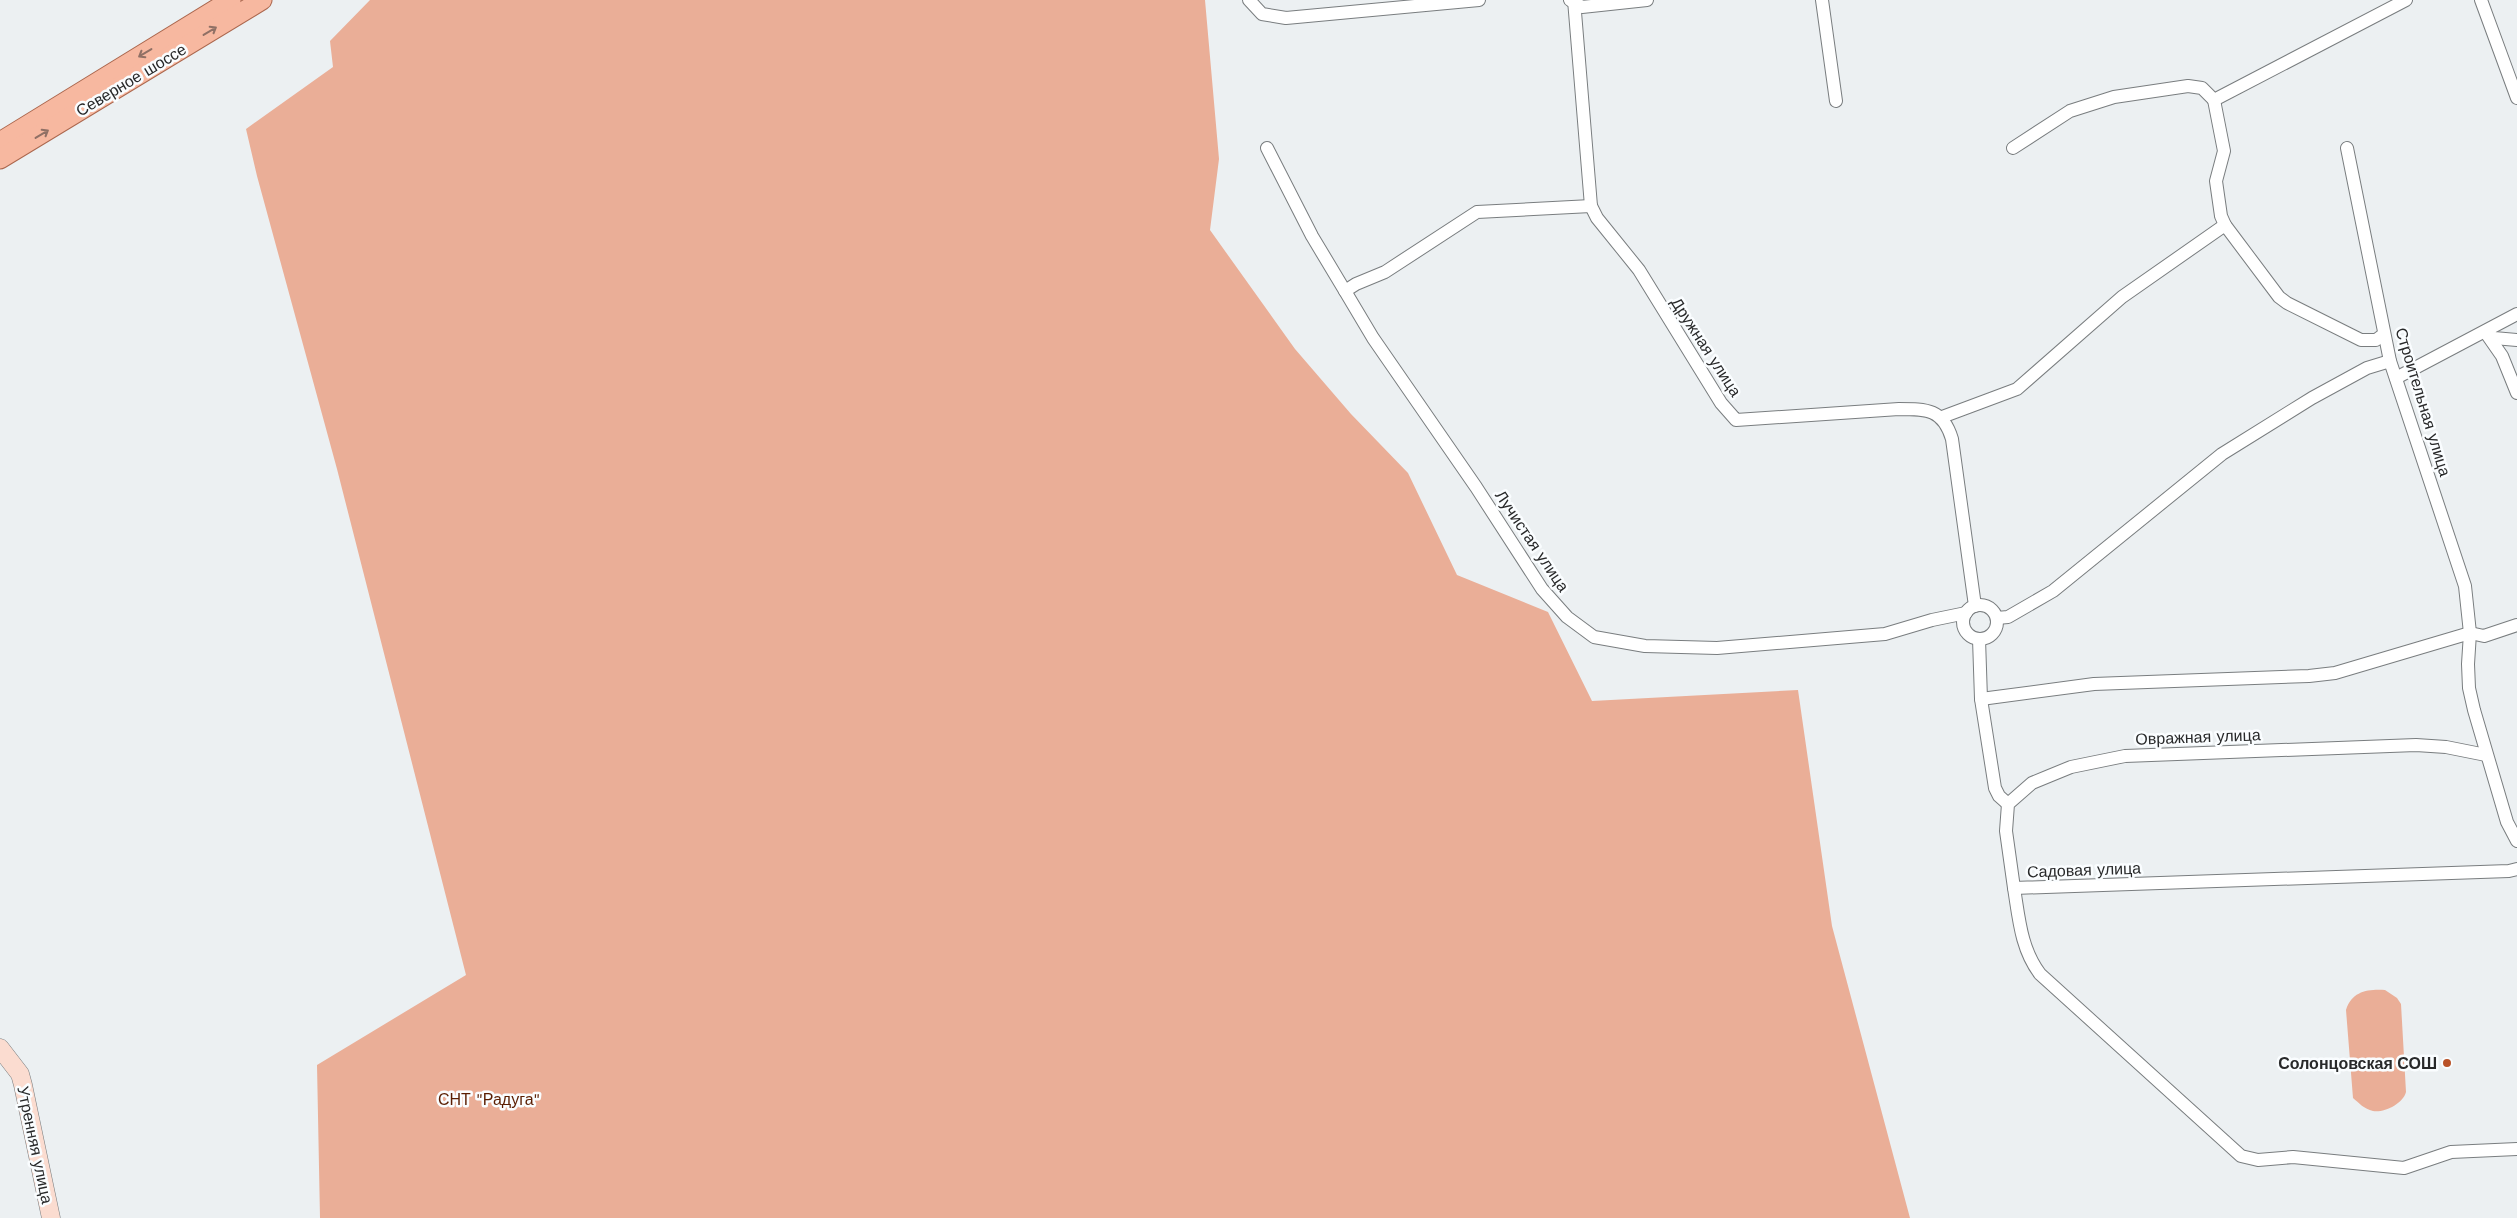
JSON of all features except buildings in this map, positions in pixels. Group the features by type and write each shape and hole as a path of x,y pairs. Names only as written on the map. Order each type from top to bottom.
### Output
{"main road":[{"name":"Северное шоссе","path":"0,142 231,0"},
{"name":"Северное шоссе","path":"0,159 262,0"}],"street":[{"path":"1252,5 1273,17 1286,18 1479,0"},
{"path":"1572,1 1582,6 1647,0"},
{"path":"1822,0 1836,101"},
{"path":"2214,100 2406,0"},
{"path":"2480,0 2517,98"},
{"name":"Дружная улица","path":"1572,1 1591,206 1597,218 1639,270 1721,403 1736,420 1907,409 1931,412 1942,417"},
{"path":"2013,148 2070,111 2114,97 2188,86 2202,88 2214,100 2224,151 2216,181 2221,216 2225,225 2279,297 2361,340 2376,340 2384,334"},
{"name":"Лучистая улица","path":"1267,148 1312,236 1373,338 1476,487 1542,589 1567,618 1594,637 1645,646 1717,648 1884,634 1970,609"},
{"name":"Строительная улица","path":"2347,148 2390,361 2465,586 2470,633 2469,688 2486,755 2507,822 2517,841"},
{"path":"1345,291 1356,284 1385,272 1477,212 1591,206"},
{"path":"1970,609 1988,607 1997,618 1995,630 1992,634 1979,639 1971,637 1964,628 1963,618 1970,609 1952,439 1948,425 1942,417 2017,389 2122,297 2225,225"},
{"path":"2396,378 2486,333 2517,314"},
{"path":"2486,333 2494,338 2517,340"},
{"path":"2486,333 2502,356 2517,393"},
{"path":"1997,618 2008,617 2053,591 2222,454 2312,398 2367,368 2390,361"},
{"path":"1981,699 2094,684 2309,676 2335,673 2470,633 2484,636 2517,625"},
{"path":"1979,639 1981,699 1995,788 1999,796 2008,804 2006,831 2014,888"},
{"name":"Овражная улица","path":"2008,804 2013,797 2032,783 2049,776 2071,767 2125,756 2390,745 2446,747 2486,755"},
{"name":"Садовая улица","path":"2517,869 2509,871 2014,888 2024,942 2030,962 2040,974 2241,1156 2258,1160 2293,1157 2404,1168 2451,1152 2517,1149"},
{"name":"Утренняя улица","path":"0,1048 20,1074 24,1085 51,1218"}],"green space":[{"name":"СНТ \"Радуга\"","path":"370,0 1205,0 1219,159 1210,230 1295,349 1351,414 1408,473 1457,575 1548,612 1592,701 1798,690 1832,926 1910,1218 320,1218 317,1065 466,975 337,469 257,176 246,129 333,67 330,41"},
{"path":"2385,990 2397,998 2401,1004 2406,1092 2393,1107 2382,1111 2373,1111 2364,1107 2353,1098 2346,1010 2352,999 2361,992"}],"place":[{"name":"Солонцовская СОШ","path":"2447,1063"}]}
